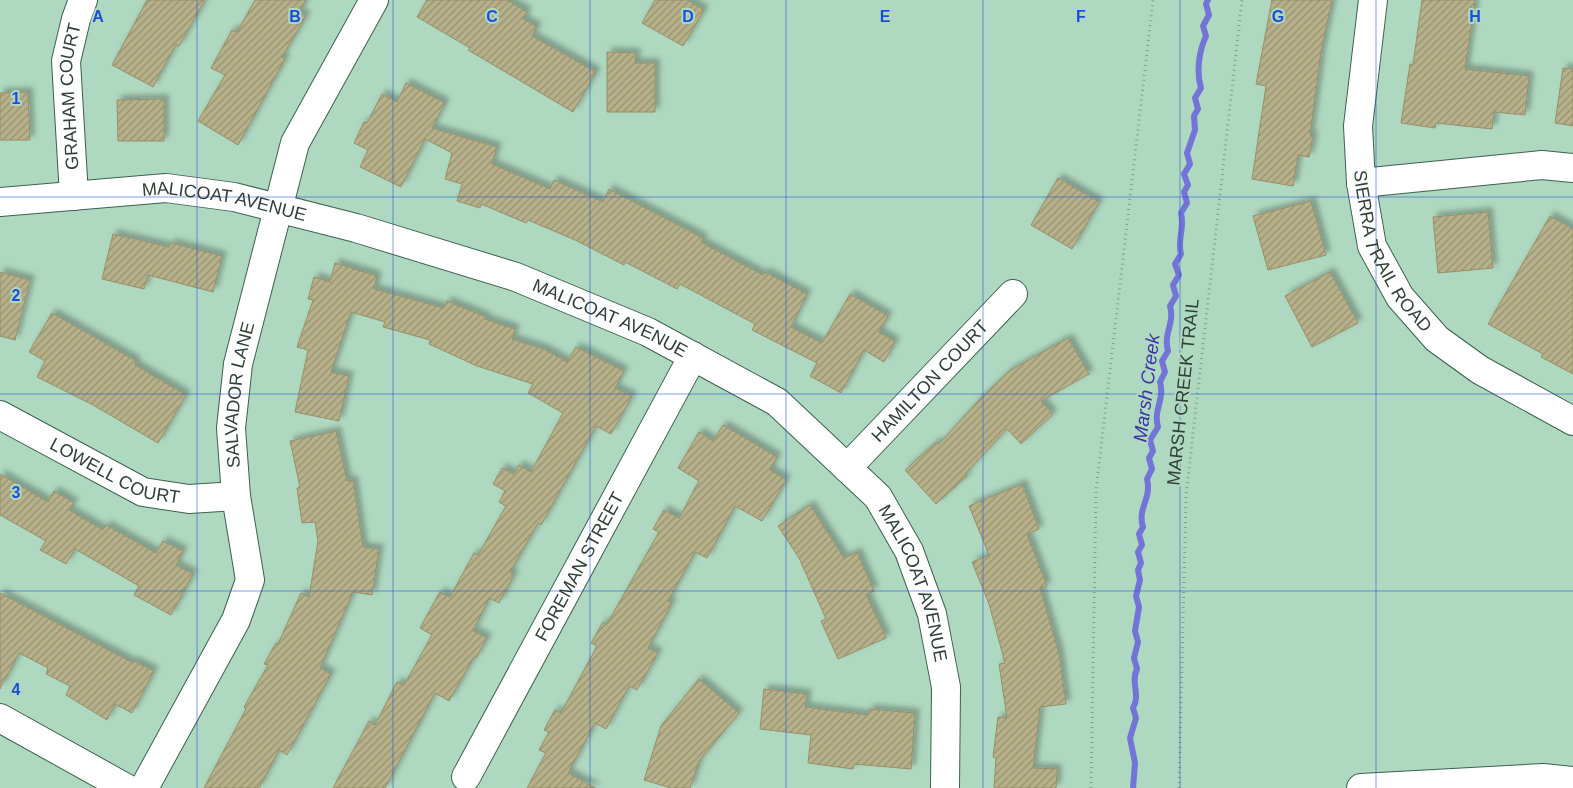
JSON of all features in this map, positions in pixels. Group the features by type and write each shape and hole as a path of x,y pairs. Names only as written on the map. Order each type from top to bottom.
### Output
{"street":[{"name":"GRAHAM COURT","path":"74,196 66,61 76,19 83,0"},
{"name":"SALVADOR LANE","path":"144,788 236,620 250,580 236,496 231,428 238,364 294,143 374,0"},
{"name":"SIERRA TRAIL ROAD","path":"1373,0 1358,126 1362,183 1372,246 1400,297 1437,339 1480,370 1573,421"},
{"path":"1362,183 1542,165 1573,168"},
{"name":"MALICOAT AVENUE","path":"0,202 166,188 234,197 356,228 516,277 648,332 777,402 878,496 909,551 932,614 946,686 945,788"},
{"name":"HAMILTON COURT","path":"847,468 1013,294"},
{"name":"FOREMAN STREET","path":"466,777 693,356"},
{"name":"LOWELL COURT","path":"0,415 143,492 189,500 236,496"},
{"path":"0,718 126,788"},
{"path":"1361,788 1543,778 1573,781"}],"path":[{"path":"1091,788 1096,491 1153,0"},
{"name":"MARSH CREEK TRAIL","path":"1179,788 1186,496 1242,0"}],"building":[{"path":"147,0 205,0 179,46 176,44 153,87 112,65"},
{"path":"255,0 306,0 299,12 306,16 282,57 285,59 238,145 198,121 225,75 211,68 232,30 237,32"},
{"path":"427,0 507,0 527,12 523,19 537,27 532,36 596,72 573,112 468,50 470,48 417,17"},
{"path":"655,0 687,0 704,10 683,46 642,23"},
{"path":"1272,0 1332,0 1321,52 1310,135 1313,136 1309,157 1298,155 1293,186 1252,179 1266,86 1256,84"},
{"path":"1422,0 1475,0 1465,69 1529,76 1525,115 1494,112 1492,129 1436,123 1435,128 1401,123 1410,64 1413,65"},
{"path":"607,52 636,53 635,63 655,63 655,112 607,112"},
{"path":"1563,68 1573,69 1573,126 1555,123"},
{"path":"406,83 445,103 432,128 497,147 492,164 550,189 554,180 603,202 609,189 703,238 701,242 763,275 765,272 807,294 791,327 822,343 850,294 888,316 879,332 895,342 884,362 864,350 841,393 810,376 817,363 752,330 755,324 680,284 677,289 625,262 624,265 575,240 528,220 526,223 481,204 480,208 457,201 462,184 445,179 452,153 425,139 401,187 360,167 368,150 354,143 364,122 367,123 382,94 397,102"},
{"path":"28,92 30,140 0,140 0,93"},
{"path":"164,99 164,141 118,141 117,100"},
{"path":"1058,178 1099,202 1072,249 1031,225"},
{"path":"1311,201 1326,255 1268,270 1253,216"},
{"path":"1488,212 1493,268 1438,273 1433,217"},
{"path":"1550,216 1573,229 1573,374 1541,357 1543,354 1488,324"},
{"path":"113,234 169,247 171,243 222,256 213,292 148,275 144,289 102,279"},
{"path":"335,263 377,276 374,289 444,308 447,301 486,317 485,319 515,329 512,339 544,349 567,362 576,347 624,371 615,388 632,396 611,434 596,426 541,525 538,523 510,572 514,575 499,603 489,598 473,631 487,638 476,658 474,657 449,701 435,693 385,788 333,788 369,721 375,725 397,682 404,685 432,635 420,628 440,592 450,597 474,553 478,555 506,506 499,502 505,491 493,484 502,468 514,474 519,465 531,472 563,413 528,393 533,384 477,366 429,344 430,340 383,327 385,322 351,312 331,372 349,376 339,421 295,412 308,350 297,347 313,300 308,299 314,277 330,282"},
{"path":"0,272 30,280 15,340 0,336"},
{"path":"1330,272 1358,323 1312,347 1285,296"},
{"path":"52,313 136,361 135,365 186,395 158,443 93,405 37,377 45,361 29,352"},
{"path":"1068,338 1089,374 1041,401 1053,414 1021,444 1007,429 965,474 967,476 936,504 905,470 936,442 939,444 979,400 1009,371"},
{"path":"723,425 777,457 770,470 786,480 762,521 735,506 707,558 695,552 668,601 672,603 648,648 658,653 637,690 629,686 606,729 595,723 568,773 596,788 527,788 546,753 539,750 549,732 544,730 555,710 561,713 597,646 591,643 603,622 607,624 659,532 653,529 664,510 679,518 699,481 678,468 699,432 713,441"},
{"path":"336,431 347,481 353,480 363,547 379,549 372,595 353,592 320,668 331,674 287,755 279,750 259,788 204,788 246,709 244,707 268,665 264,664 276,643 278,644 301,593 309,597 318,541 315,522 302,523 297,488 300,487 290,441"},
{"path":"0,474 48,502 54,491 74,503 69,510 103,530 106,525 156,553 163,541 183,551 176,565 193,574 171,615 134,595 139,586 75,549 66,564 40,550 46,541 0,515"},
{"path":"1022,484 1039,529 1027,534 1047,586 1040,588 1059,654 1066,704 1040,707 1033,768 1057,769 1056,788 994,788 996,758 993,757 998,717 1007,718 999,664 1005,663 989,604 972,562 989,555 969,506"},
{"path":"810,505 844,558 857,552 874,591 866,594 886,638 838,659 821,621 826,619 799,558 778,526"},
{"path":"0,593 133,663 134,661 154,671 132,713 115,704 107,720 66,695 70,686 46,674 48,668 19,653 0,689"},
{"path":"699,679 739,713 699,761 690,788 671,788 644,780 661,726"},
{"path":"764,689 807,694 805,707 868,715 869,709 915,713 911,769 854,764 853,769 808,763 811,735 760,729"}],"waterway":[{"name":"Marsh Creek","path":"1133,788 1135,763 1130,738 1136,718 1133,708 1136,698 1135,674 1137,669 1134,658 1138,642 1135,631 1139,607 1136,596 1140,580 1138,570 1141,563 1138,552 1142,545 1139,534 1143,527 1142,514 1148,492 1147,479 1152,469 1149,458 1153,451 1150,440 1158,427 1157,415 1161,394 1160,382 1165,372 1162,361 1168,351 1167,339 1171,318 1170,306 1176,296 1173,285 1179,275 1175,264 1181,254 1181,213 1187,203 1184,192 1188,185 1184,174 1190,164 1187,153 1195,130 1194,116 1198,109 1195,98 1201,88 1199,82 1199,62 1206,36 1203,26 1209,15 1206,4 1208,0"}]}
